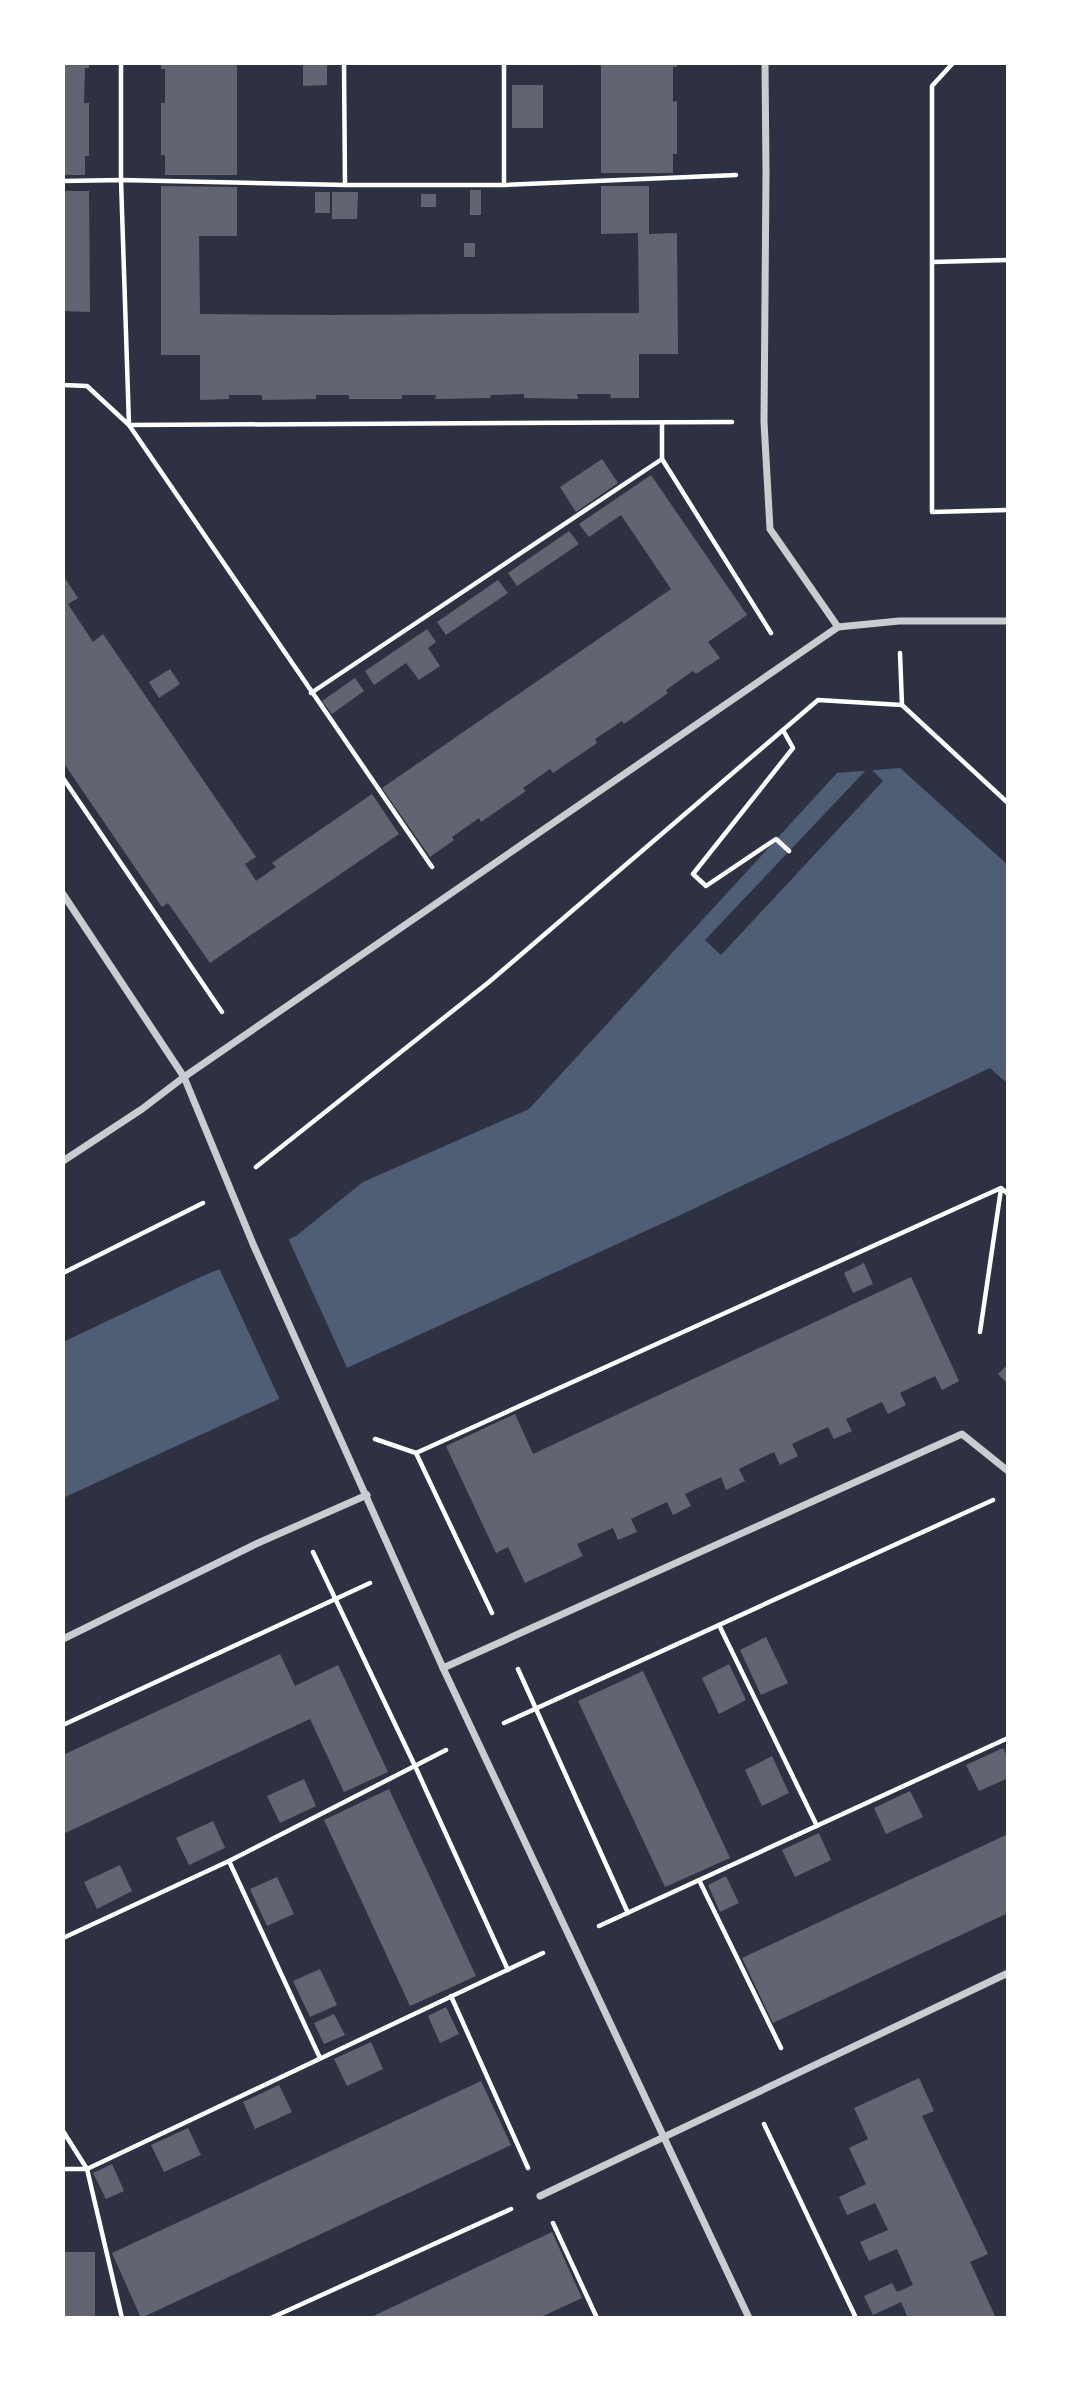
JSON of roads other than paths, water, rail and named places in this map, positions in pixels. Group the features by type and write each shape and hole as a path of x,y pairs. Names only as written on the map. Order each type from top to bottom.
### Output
{"street":[{"path":"765,63 764,422 770,528 838,627"},
{"path":"63,1161 838,627 899,621 1008,621"},
{"path":"63,894 184,1077 253,1244 443,1668 749,2318"},
{"path":"443,1668 962,1434 1008,1471"},
{"path":"63,1639 367,1495"},
{"path":"540,2196 1008,1973"}],"water":[{"path":"900,768 1008,865 1008,1084 990,1068 674,1218 63,1498 63,1342 196,1279 296,1236 363,1182 529,1109 837,773"}]}
